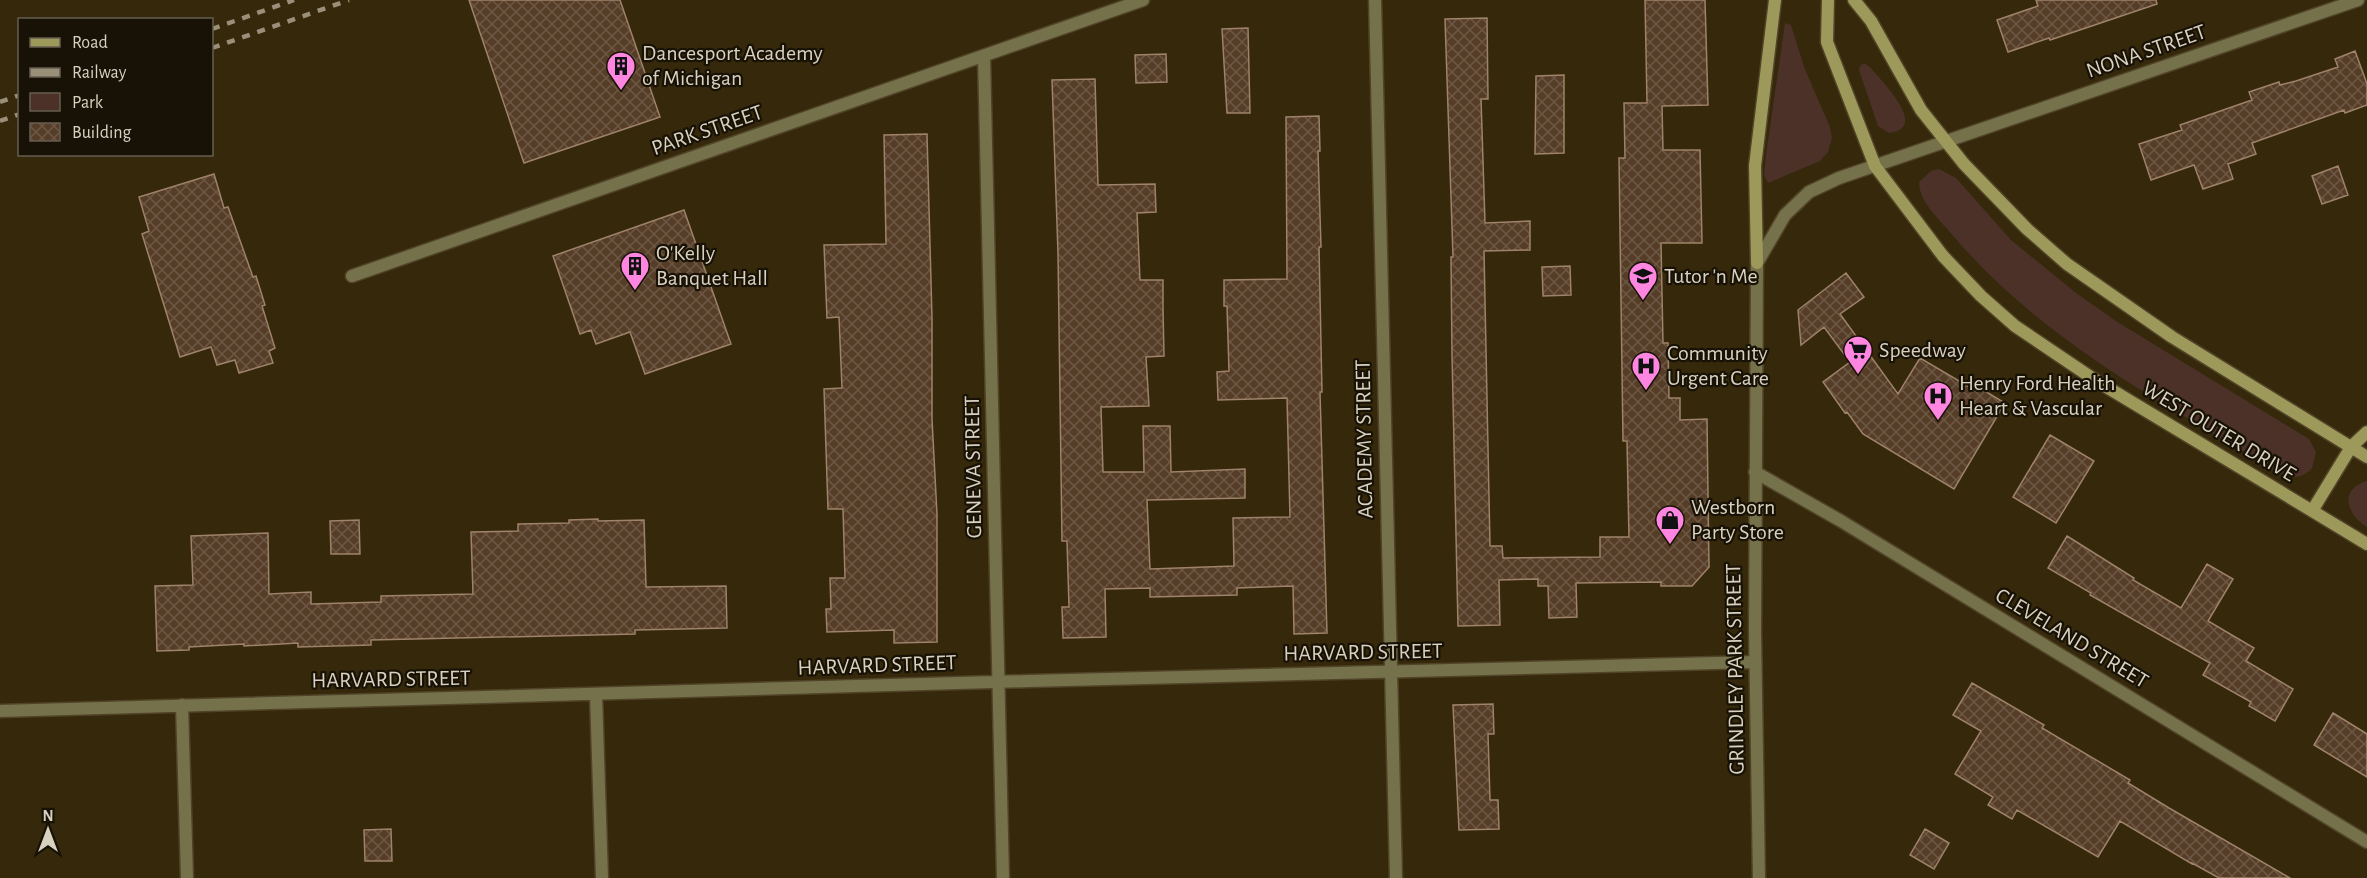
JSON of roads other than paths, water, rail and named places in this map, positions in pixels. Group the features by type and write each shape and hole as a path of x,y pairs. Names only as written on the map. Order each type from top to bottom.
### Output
{"main road":[{"path":"1757,263 1755,166 1775,0"},
{"name":"WEST OUTER DRIVE","path":"1828,0 1827,42 1875,166 1943,256 1981,296 2014,326 2135,406 2367,544"},
{"path":"1854,0 1871,21 1922,110 1947,141 1994,197 2067,264 2172,338 2367,457"},
{"path":"2312,511 2351,447 2367,432"}],"street":[{"name":"PARK STREET","path":"352,276 1143,0"},
{"name":"ACADEMY STREET","path":"1375,0 1396,878"},
{"name":"NONA STREET","path":"1947,141 2358,0"},
{"name":"GENEVA STREET","path":"984,56 1004,878"},
{"name":"GRINDLEY PARK STREET","path":"1759,878 1755,662 1757,263 1785,215 1809,192 1839,178 1947,141"},
{"name":"CLEVELAND STREET","path":"1755,472 1841,521 2367,842"},
{"name":"HARVARD STREET","path":"0,711 1755,662"},
{"path":"596,695 602,878"},
{"path":"182,705 187,878"}],"railway":[{"path":"213,29 294,0"},
{"path":"213,48 349,0"},
{"path":"0,102 18,96"},
{"path":"0,121 18,115"}],"place":[{"name":"Dancesport Academy of Michigan","path":"621,92"},
{"name":"O'Kelly Banquet Hall","path":"635,292"},
{"name":"Tutor 'n Me","path":"1643,302"},
{"name":"Speedway","path":"1858,376"},
{"name":"Community Urgent Care","path":"1646,392"},
{"name":"Henry Ford Health Heart & Vascular","path":"1938,422"},
{"name":"Westborn Party Store","path":"1670,546"}]}
